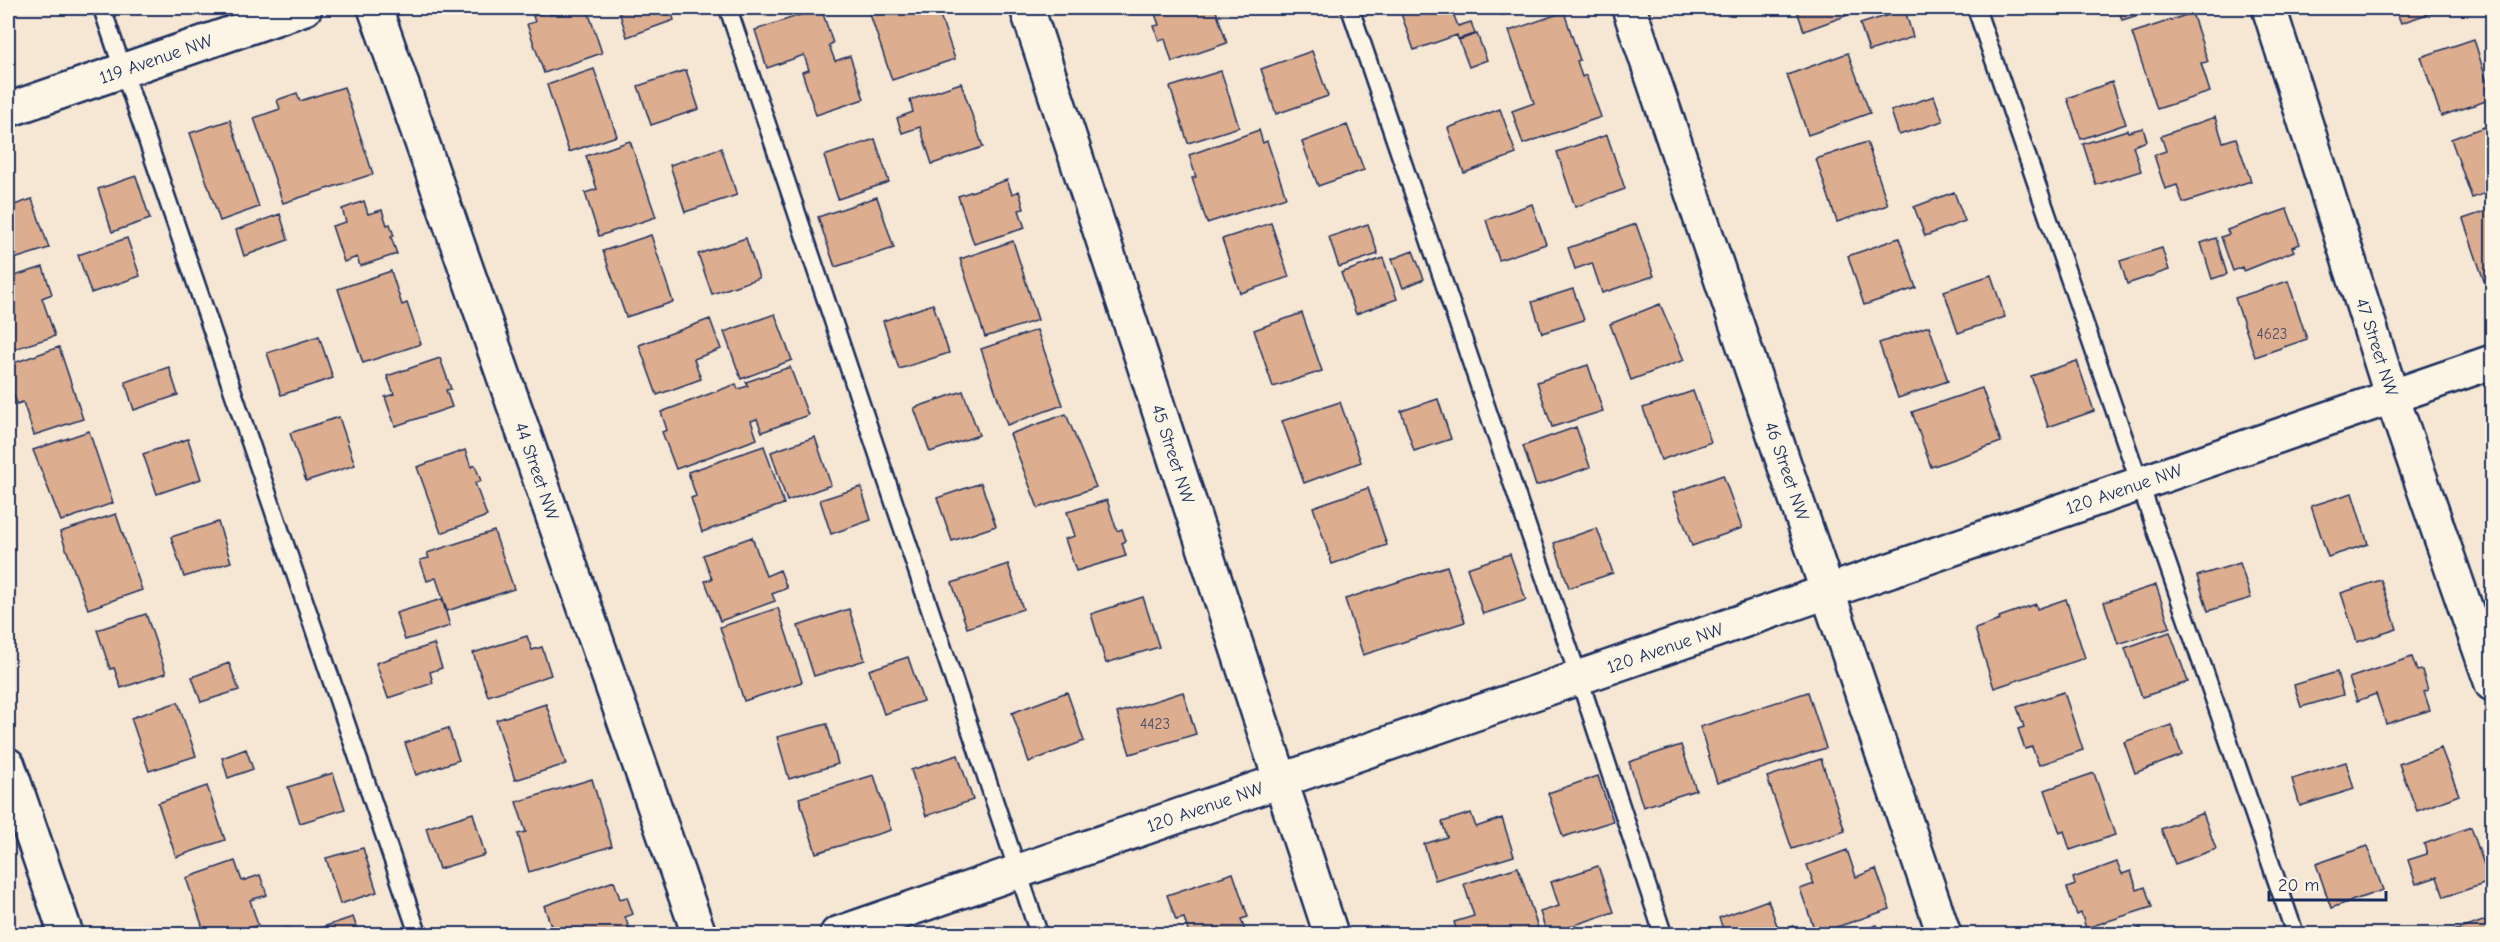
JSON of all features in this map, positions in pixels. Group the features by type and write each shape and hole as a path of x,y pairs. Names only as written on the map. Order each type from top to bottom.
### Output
{"street":[{"name":"119 Avenue NW","path":"8,110 305,8"},
{"name":"44 Street NW","path":"375,8 699,934"},
{"name":"45 Street NW","path":"1027,8 1331,934"},
{"name":"46 Street NW","path":"1629,8 1944,934"},
{"name":"47 Street NW","path":"2269,8 2392,396 2493,684"},
{"name":"120 Avenue NW","path":"837,934 2493,362"},
{"path":"8,765 66,934"}],"lane":[{"path":"102,8 418,934"},
{"path":"728,8 1038,934"},
{"path":"1350,8 1579,678 1663,934"},
{"path":"1977,8 2295,934"}],"building":[{"path":"587,8 602,53 544,73 527,24 535,22 533,16 549,11 550,15"},
{"path":"618,8 670,8 674,20 627,37"},
{"path":"821,8 833,43 829,45 835,61 850,56 864,99 816,115 802,72 809,70 804,55 767,68 755,30"},
{"path":"868,8 932,8 934,13 939,12 955,59 892,80"},
{"path":"1153,8 1215,8 1227,43 1172,62 1165,39 1159,41 1154,26 1159,25"},
{"path":"1399,8 1451,8 1458,26 1471,22 1475,34 1458,39 1457,35 1414,50"},
{"path":"1501,8 1525,8 1503,15"},
{"path":"1796,8 1846,8 1848,15 1804,31"},
{"path":"2118,8 2161,8 2122,20"},
{"path":"2395,8 2445,8 2401,23"},
{"path":"1905,10 1913,37 1869,51 1860,24"},
{"path":"1564,12 1580,60 1577,61 1582,77 1586,75 1601,117 1523,144 1512,111 1534,103 1509,31"},
{"path":"2192,13 2208,62 2201,63 2210,92 2157,109 2132,33"},
{"path":"1477,34 1487,60 1469,67 1459,40"},
{"path":"2474,39 2492,99 2441,116 2421,57"},
{"path":"1312,51 1328,96 1276,114 1261,69"},
{"path":"1848,53 1870,113 1808,135 1787,75"},
{"path":"594,69 617,136 569,152 547,85"},
{"path":"686,70 699,109 651,125 638,86"},
{"path":"1221,71 1239,127 1188,143 1170,87"},
{"path":"2112,82 2126,124 2081,139 2067,98"},
{"path":"961,83 983,147 932,164 920,127 902,133 897,118 913,112 910,100"},
{"path":"344,87 373,174 283,203 254,118 280,109 277,100 297,93 300,101"},
{"path":"1934,96 1943,121 1899,135 1891,111"},
{"path":"1500,109 1516,154 1464,173 1448,128"},
{"path":"2215,117 2223,142 2236,138 2251,181 2183,203 2177,185 2165,189 2154,155 2166,151 2161,136"},
{"path":"230,120 259,207 220,221 190,133"},
{"path":"2492,124 2492,191 2472,198 2451,139"},
{"path":"1347,125 1364,170 1318,186 1302,142"},
{"path":"2143,128 2147,141 2133,146 2141,171 2096,185 2083,144 2127,130 2128,132"},
{"path":"1259,130 1263,143 1267,141 1286,197 1207,223 1192,178 1196,177 1189,155"},
{"path":"1607,135 1625,189 1575,207 1557,152"},
{"path":"875,139 889,182 838,199 824,156"},
{"path":"630,141 656,217 599,236 585,193 597,189 586,156"},
{"path":"1867,142 1888,205 1837,222 1816,159"},
{"path":"721,148 737,195 685,212 670,165"},
{"path":"136,176 150,219 112,232 98,189"},
{"path":"1007,180 1012,194 1019,191 1024,209 1019,210 1025,228 974,244 958,196"},
{"path":"1954,192 1965,221 1925,236 1914,207"},
{"path":"877,197 894,248 835,267 818,217"},
{"path":"32,199 49,248 8,261 8,207"},
{"path":"364,201 368,214 382,210 387,225 390,224 394,236 391,237 397,254 360,266 357,257 344,262 332,226 346,222 342,209"},
{"path":"1532,204 1546,244 1499,260 1486,220"},
{"path":"2287,209 2300,244 2292,247 2294,251 2244,271 2242,267 2233,271 2221,237 2229,234 2227,230"},
{"path":"2492,209 2492,278 2484,281 2463,219"},
{"path":"280,214 288,240 244,256 236,230"},
{"path":"1271,223 1289,277 1240,293 1222,239"},
{"path":"1368,224 1378,254 1339,267 1329,237"},
{"path":"1636,224 1654,276 1602,293 1592,263 1575,269 1568,248"},
{"path":"651,235 673,302 626,317 603,251"},
{"path":"127,238 140,276 91,293 78,255"},
{"path":"746,238 759,278 712,294 698,254"},
{"path":"1899,238 1916,288 1864,305 1848,256"},
{"path":"2216,238 2227,274 2212,279 2201,243"},
{"path":"1013,241 1038,320 985,337 960,259"},
{"path":"2162,248 2169,270 2127,284 2120,261"},
{"path":"1413,251 1424,279 1403,288 1392,259"},
{"path":"1383,258 1397,299 1356,314 1341,273"},
{"path":"43,267 52,294 42,298 55,336 8,351 8,278"},
{"path":"391,271 402,305 407,303 421,344 363,363 338,289"},
{"path":"1991,275 2005,317 1958,333 1944,291"},
{"path":"2288,281 2307,339 2255,357 2235,298"},
{"path":"1573,289 1584,320 1542,333 1532,302"},
{"path":"933,304 949,353 899,369 883,321"},
{"path":"1660,304 1684,360 1631,380 1610,324"},
{"path":"1302,313 1322,371 1273,387 1254,330"},
{"path":"775,314 792,360 741,379 724,332"},
{"path":"710,319 721,349 694,359 701,379 657,395 639,345"},
{"path":"1929,326 1948,381 1898,398 1879,343"},
{"path":"1037,330 1063,405 1007,425 981,349"},
{"path":"319,336 333,378 281,395 267,353"},
{"path":"59,347 83,419 34,435 23,402 17,404 8,376 8,365"},
{"path":"440,358 451,389 446,390 452,407 395,426 385,397 394,394 387,376"},
{"path":"2077,361 2094,411 2048,427 2031,376"},
{"path":"1588,365 1603,411 1552,427 1537,382"},
{"path":"169,367 178,395 134,410 125,382"},
{"path":"790,367 808,415 762,432 757,419 751,421 757,439 676,469 662,432 667,430 661,412 736,384 738,389 748,386 746,382"},
{"path":"1982,388 2001,442 1931,467 1912,412"},
{"path":"963,391 979,435 930,452 914,408"},
{"path":"1693,391 1711,442 1661,460 1643,408"},
{"path":"1438,399 1451,439 1414,451 1401,411"},
{"path":"1340,402 1361,462 1304,483 1282,421"},
{"path":"1066,414 1096,487 1038,508 1010,434"},
{"path":"339,417 355,465 306,481 290,433"},
{"path":"1576,427 1590,467 1536,486 1523,446"},
{"path":"89,431 113,503 61,521 33,450"},
{"path":"815,437 831,485 787,501 771,452"},
{"path":"188,439 201,479 157,494 143,454"},
{"path":"764,446 784,504 702,532 691,498 696,496 688,472"},
{"path":"465,450 471,467 475,465 481,481 475,483 487,516 441,533 417,467"},
{"path":"1723,475 1742,528 1692,546 1673,493"},
{"path":"981,483 996,526 952,541 937,498"},
{"path":"861,487 871,520 831,534 820,500"},
{"path":"1368,488 1387,545 1332,564 1313,507"},
{"path":"2352,493 2368,544 2328,557 2311,506"},
{"path":"1107,500 1117,531 1122,529 1126,541 1122,543 1126,556 1076,571 1065,539 1075,536 1067,512"},
{"path":"116,514 142,590 88,609 60,532"},
{"path":"218,522 231,562 184,577 171,537"},
{"path":"1597,528 1613,573 1569,588 1554,543"},
{"path":"494,531 514,589 447,611 436,578 427,581 420,560 429,558 427,553"},
{"path":"752,537 766,576 780,570 787,588 772,594 775,601 720,621 705,581 712,579 703,555"},
{"path":"1510,554 1526,600 1483,614 1467,568"},
{"path":"2240,563 2251,598 2208,611 2197,576"},
{"path":"1008,564 1023,609 967,628 952,583"},
{"path":"1447,566 1465,622 1363,655 1345,599"},
{"path":"2381,580 2397,629 2357,642 2341,593"},
{"path":"2156,585 2170,627 2118,644 2104,602"},
{"path":"1143,597 1159,647 1106,663 1091,614"},
{"path":"442,599 450,626 405,640 396,613"},
{"path":"2066,599 2085,658 1994,688 1975,629 2000,620 1999,617 2036,604 2037,609"},
{"path":"778,608 802,682 744,701 720,627"},
{"path":"849,609 865,660 814,676 798,626"},
{"path":"146,614 166,673 121,688 114,668 110,669 97,630"},
{"path":"2170,632 2188,682 2142,697 2125,648"},
{"path":"527,636 532,650 542,647 551,675 488,696 473,653"},
{"path":"434,644 442,668 430,672 433,683 388,698 376,663"},
{"path":"908,657 923,701 884,714 869,670"},
{"path":"2412,657 2417,671 2422,670 2428,690 2424,692 2430,710 2386,724 2376,694 2357,701 2349,678"},
{"path":"229,663 239,690 201,702 192,677"},
{"path":"2337,672 2343,695 2301,707 2294,685"},
{"path":"1067,692 1084,741 1029,762 1012,713"},
{"path":"1183,692 1196,734 1130,754 1117,713"},
{"path":"1808,692 1826,748 1717,783 1700,727"},
{"path":"2064,692 2083,750 2039,765 2032,747 2025,749 2018,729 2024,727 2017,707"},
{"path":"178,702 196,756 149,771 131,718"},
{"path":"546,704 566,764 515,780 496,720"},
{"path":"827,724 838,764 789,779 777,737"},
{"path":"2171,725 2182,755 2135,773 2124,742"},
{"path":"448,728 459,760 416,775 405,743"},
{"path":"1681,745 1696,790 1643,807 1629,762"},
{"path":"2441,748 2459,795 2417,811 2399,764"},
{"path":"246,749 253,769 228,778 222,758"},
{"path":"958,755 973,800 926,816 911,770"},
{"path":"1821,759 1845,831 1792,849 1767,777"},
{"path":"2346,762 2354,789 2300,806 2292,779"},
{"path":"333,773 345,809 300,823 288,787"},
{"path":"2094,773 2115,835 2070,850 2064,831 2060,833 2045,790"},
{"path":"874,775 891,830 816,853 799,798"},
{"path":"1598,776 1613,821 1563,837 1548,793"},
{"path":"592,779 612,846 529,872 518,834 526,832 516,802"},
{"path":"207,786 225,840 176,857 158,803"},
{"path":"473,813 485,855 439,869 426,828"},
{"path":"1471,813 1476,827 1502,818 1514,856 1435,880 1424,844 1447,837 1442,822"},
{"path":"2203,813 2216,849 2175,864 2161,829"},
{"path":"2471,827 2490,882 2444,897 2437,877 2416,884 2408,860 2427,854 2424,844"},
{"path":"2367,846 2383,890 2331,908 2316,864"},
{"path":"363,848 377,892 340,904 326,858"},
{"path":"1847,850 1856,877 1876,869 1890,909 1816,934 1800,889 1814,884 1807,865"},
{"path":"235,861 242,881 260,875 267,895 250,900 258,925 229,934 205,934 186,878"},
{"path":"2117,862 2122,874 2131,871 2137,890 2145,887 2152,907 2086,928 2081,913 2077,915 2067,888 2075,885 2073,878"},
{"path":"1598,866 1614,912 1547,934 1540,912 1559,906 1551,882"},
{"path":"1518,867 1540,934 1458,934 1454,922 1474,916 1464,884"},
{"path":"1233,873 1248,917 1241,919 1246,934 1189,934 1184,918 1176,920 1167,895"},
{"path":"614,881 620,899 627,897 633,914 625,917 631,933 554,934 544,906"},
{"path":"1768,900 1779,931 1793,926 1796,934 1725,934 1719,918"},
{"path":"353,917 359,934 309,934 308,932"},
{"path":"2492,918 2492,934 2445,934"},
{"path":"1877,925 1881,934 1850,934"},
{"path":"287,928 289,934 268,934"},
{"path":"2141,928 2143,934 2122,934"}]}
